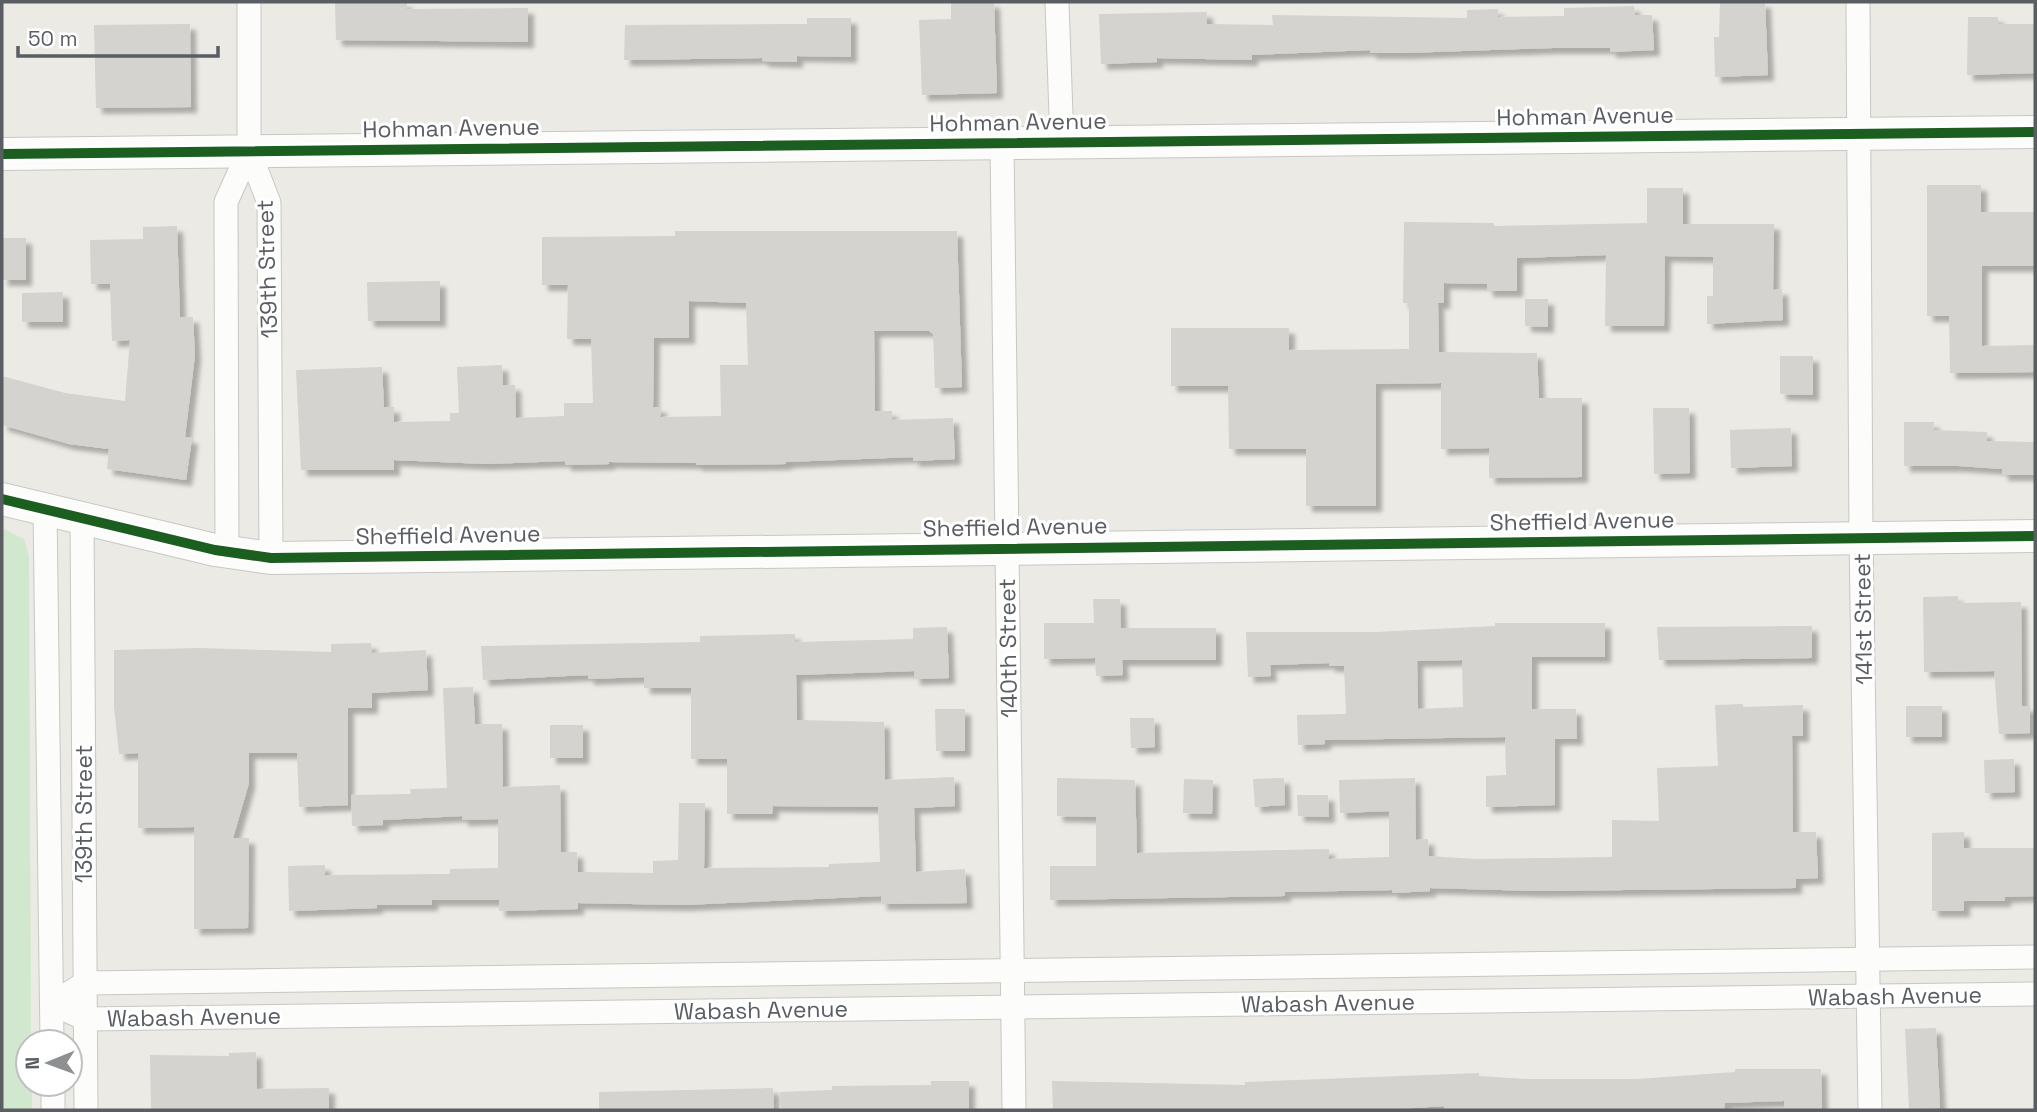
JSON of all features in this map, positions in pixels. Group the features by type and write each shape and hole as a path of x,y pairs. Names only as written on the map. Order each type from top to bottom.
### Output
{"street":[{"name":"139th Street","path":"249,2 249,151 269,202 271,558"},
{"path":"1058,2 1062,143"},
{"name":"141st Street","path":"1858,2 1861,539 1870,1110"},
{"name":"Hohman Avenue","path":"2,154 2035,132"},
{"name":"140th Street","path":"1002,144 1014,1110"},
{"name":"139th Street","path":"227,552 226,202 249,151"},
{"name":"Sheffield Avenue","path":"2,499 227,552 271,558 2035,536"},
{"name":"139th Street","path":"45,510 52,1028"},
{"name":"139th Street","path":"82,519 86,1110"},
{"name":"Wabash Avenue","path":"52,1004 85,983 2035,957"},
{"name":"Wabash Avenue","path":"52,1004 86,1019 2035,994"}],"green space":[{"path":"2,528 24,539 29,556 31,1028 14,1028 14,1098 32,1098 32,1110 2,1110"}],"building":[{"path":"335,2 407,2 407,9 528,8 528,42 336,40"},
{"path":"951,2 994,2 997,93 922,95 919,20 951,19"},
{"path":"1720,2 1765,2 1768,75 1715,77 1714,37 1719,37"},
{"path":"1634,6 1635,15 1652,15 1654,50 1610,52 1610,48 1552,48 1370,53 1370,50 1252,55 1252,60 1157,58 1157,62 1101,64 1099,14 1207,12 1207,24 1273,25 1272,15 1467,18 1467,10 1498,9 1498,17 1564,16 1564,8"},
{"path":"1968,17 1998,17 1998,24 2035,24 2035,73 1967,75"},
{"path":"807,18 851,18 851,57 797,56 797,62 762,61 762,58 624,60 625,25 807,24"},
{"path":"190,24 191,107 96,108 94,25"},
{"path":"1927,185 1981,185 1981,212 2035,212 2035,266 1982,266 1982,346 2035,345 2035,372 1950,373 1949,316 1927,316"},
{"path":"1647,188 1683,188 1683,224 1774,224 1773,290 1782,289 1783,320 1707,324 1707,296 1713,296 1713,257 1665,256 1664,326 1605,326 1606,255 1517,258 1517,291 1487,291 1487,284 1444,283 1444,303 1438,303 1439,352 1537,353 1539,398 1582,398 1582,477 1489,478 1489,448 1441,449 1441,383 1376,384 1376,506 1306,506 1306,449 1229,449 1228,386 1171,386 1171,328 1289,328 1289,350 1409,349 1409,303 1403,303 1404,222 1494,223 1494,226 1647,223"},
{"path":"177,226 180,317 193,317 195,355 185,437 192,438 186,480 107,469 109,449 69,444 2,425 2,376 65,393 125,401 130,340 112,341 110,284 91,284 90,240 143,239 143,227"},
{"path":"675,231 957,231 962,387 935,388 933,334 929,331 874,331 875,411 892,411 892,420 953,418 955,459 913,461 913,457 786,464 696,465 609,462 565,465 565,461 486,464 394,460 394,470 301,470 296,370 382,367 384,407 394,407 394,422 450,421 450,413 459,413 457,367 502,365 503,385 515,385 516,418 564,416 564,403 593,403 591,339 567,339 568,285 542,285 542,237 675,236","holes":["689,301 746,303 748,365 720,365 721,416 660,417 661,407 653,407 654,338 689,338"]},
{"path":"2,238 26,238 26,280 2,280"},
{"path":"440,281 440,321 368,321 367,282"},
{"path":"63,292 63,322 22,322 22,293"},
{"path":"1525,299 1548,299 1548,327 1525,326"},
{"path":"1780,356 1813,356 1813,395 1780,394"},
{"path":"1653,408 1689,408 1690,473 1654,474"},
{"path":"1904,422 1934,422 1933,430 1987,432 1987,441 2034,442 2034,475 2002,475 2002,469 1959,466 1904,466"},
{"path":"1791,428 1792,466 1731,468 1730,430"},
{"path":"1958,596 1958,603 2021,602 2022,706 2030,706 2030,733 1999,734 1994,671 1924,672 1923,597"},
{"path":"1093,599 1120,599 1121,628 1216,628 1216,660 1122,660 1123,675 1096,676 1095,658 1044,659 1044,623 1094,623"},
{"path":"1495,623 1605,623 1605,657 1532,657 1532,709 1576,709 1577,739 1555,739 1555,805 1486,807 1486,776 1506,775 1505,737 1325,740 1325,744 1298,745 1297,715 1346,714 1344,666 1329,666 1329,663 1270,665 1271,676 1248,677 1246,632 1376,632 1495,626","holes":["1462,660 1463,707 1418,709 1417,661"]},
{"path":"1812,626 1812,658 1659,660 1657,627"},
{"path":"947,627 949,678 914,679 914,671 796,675 797,720 884,722 885,780 954,777 955,806 914,808 916,872 965,869 967,903 881,904 881,896 684,905 578,903 578,909 499,911 499,900 432,900 432,905 377,905 377,908 289,911 288,866 325,865 325,875 450,874 450,869 498,868 498,819 462,820 462,816 383,820 383,825 352,826 351,795 411,794 410,789 447,788 443,688 473,687 475,724 502,724 503,787 560,785 561,852 577,852 578,872 653,873 653,861 678,860 679,803 705,803 704,868 829,867 829,864 880,862 878,807 773,806 772,814 727,814 727,759 691,759 691,688 644,688 644,677 588,679 588,675 483,680 481,646 700,642 700,636 795,634 795,642 913,639 913,628"},
{"path":"371,643 372,653 426,650 428,690 372,693 372,708 348,708 348,805 299,807 297,753 249,753 249,783 233,838 249,838 248,928 194,929 194,827 138,828 138,753 119,754 114,707 114,650 200,648 331,652 331,644"},
{"path":"1743,704 1743,707 1803,705 1803,736 1792,736 1793,832 1816,832 1818,878 1796,879 1796,888 1537,891 1430,888 1430,891 1392,893 1392,890 1285,892 1285,896 1050,900 1050,866 1096,866 1096,817 1057,816 1057,778 1135,780 1137,853 1329,849 1329,859 1389,857 1389,811 1340,813 1339,780 1415,778 1416,840 1428,839 1429,856 1476,859 1612,857 1612,820 1659,821 1657,768 1718,766 1715,705"},
{"path":"1906,706 1942,706 1942,737 1906,737"},
{"path":"935,709 965,709 965,751 936,751"},
{"path":"1130,718 1154,718 1155,747 1131,748"},
{"path":"550,725 583,725 583,758 550,758"},
{"path":"2014,759 2015,792 1985,793 1984,760"},
{"path":"1284,778 1285,805 1255,807 1253,779"},
{"path":"1184,779 1213,780 1212,814 1183,813"},
{"path":"1297,795 1328,795 1329,817 1298,816"},
{"path":"1964,832 1964,848 2035,848 2035,896 2005,897 2005,901 1964,901 1964,911 1932,911 1932,833"},
{"path":"1936,1028 1940,1108 1909,1109 1905,1029"},
{"path":"256,1052 257,1089 329,1088 329,1110 151,1110 150,1055 229,1056 229,1053"},
{"path":"1735,1069 1821,1069 1822,1110 1784,1110 1784,1101 1725,1103 1724,1110 1444,1110 1444,1106 1383,1110 1053,1110 1052,1081 1245,1085 1245,1082 1479,1073 1479,1076 1529,1079 1637,1079 1735,1072"},
{"path":"931,1081 969,1081 969,1110 781,1110 780,1092 832,1090 832,1086 931,1085"},
{"path":"773,1088 774,1110 599,1110 599,1092"}],"cycle path":[{"path":"2,154 2035,132"},
{"path":"2,499 215,550 271,558 2035,536"}]}
